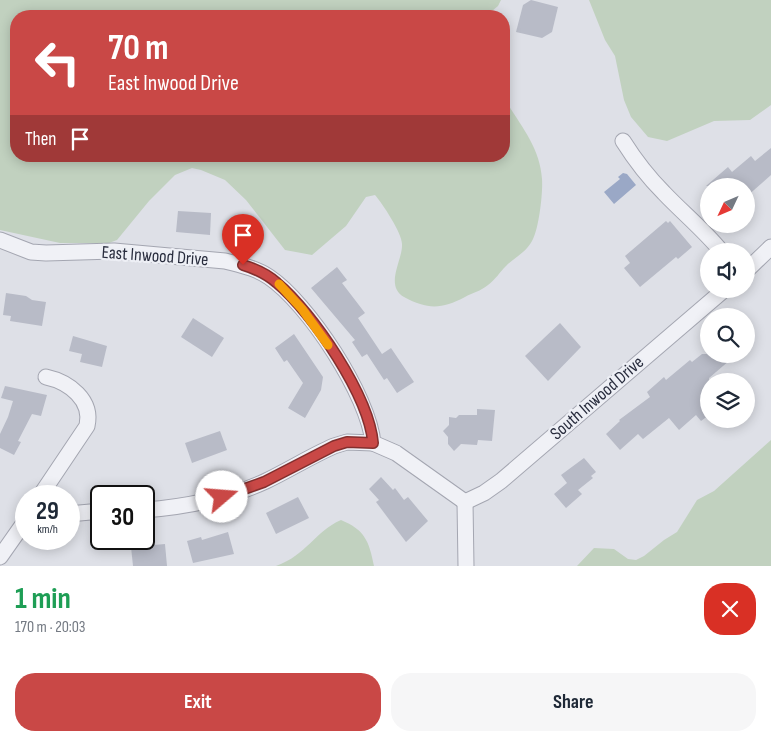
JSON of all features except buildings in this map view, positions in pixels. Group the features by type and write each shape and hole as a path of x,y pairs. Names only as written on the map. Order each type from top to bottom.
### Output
{"street":[{"path":"623,141 636,161 664,194 694,221 714,243"},
{"name":"East Inwood Drive","path":"0,240 24,250 46,253 114,251 226,261 267,275 298,304 339,362 367,414 373,443"},
{"path":"755,262 771,247"},
{"name":"South Inwood Drive","path":"465,502 484,493 501,480 714,298"},
{"path":"46,377 59,380 71,387 86,407 88,418 87,426 47,485"},
{"path":"155,509 198,503 222,497 264,482 334,446 347,442 373,443 396,453 465,502 466,566"},
{"path":"0,557 15,537"}],"green space":[{"path":"0,0 501,0 493,10 10,10 10,162 510,162 510,108 533,146 540,167 542,185 537,227 530,244 493,281 457,301 442,306 428,306 404,297 398,292 395,286 395,279 402,250 401,239 391,218 375,195 366,197 346,226 312,255 285,250 246,200 225,180 192,168 175,175 149,201 117,240 109,243 60,243 0,230"},
{"path":"589,0 771,0 771,105 750,120 714,121 667,141 648,137 631,117 624,100 615,56 605,40"},
{"path":"771,440 771,566 577,566 594,548 614,549 628,559 636,560 644,556 677,532 697,500 714,491"},
{"path":"341,520 356,528 365,537 374,566 276,566 295,556 324,531"}],"water":[{"path":"623,173 627,174 636,185 614,204 604,192 620,179 618,177"}],"slow traffic":[{"path":"279,284 302,309 328,345"}],"route":[{"path":"222,497 264,482 334,446 347,442 373,443 372,429 361,400 320,333 302,309 278,283 267,275 243,265"}]}
